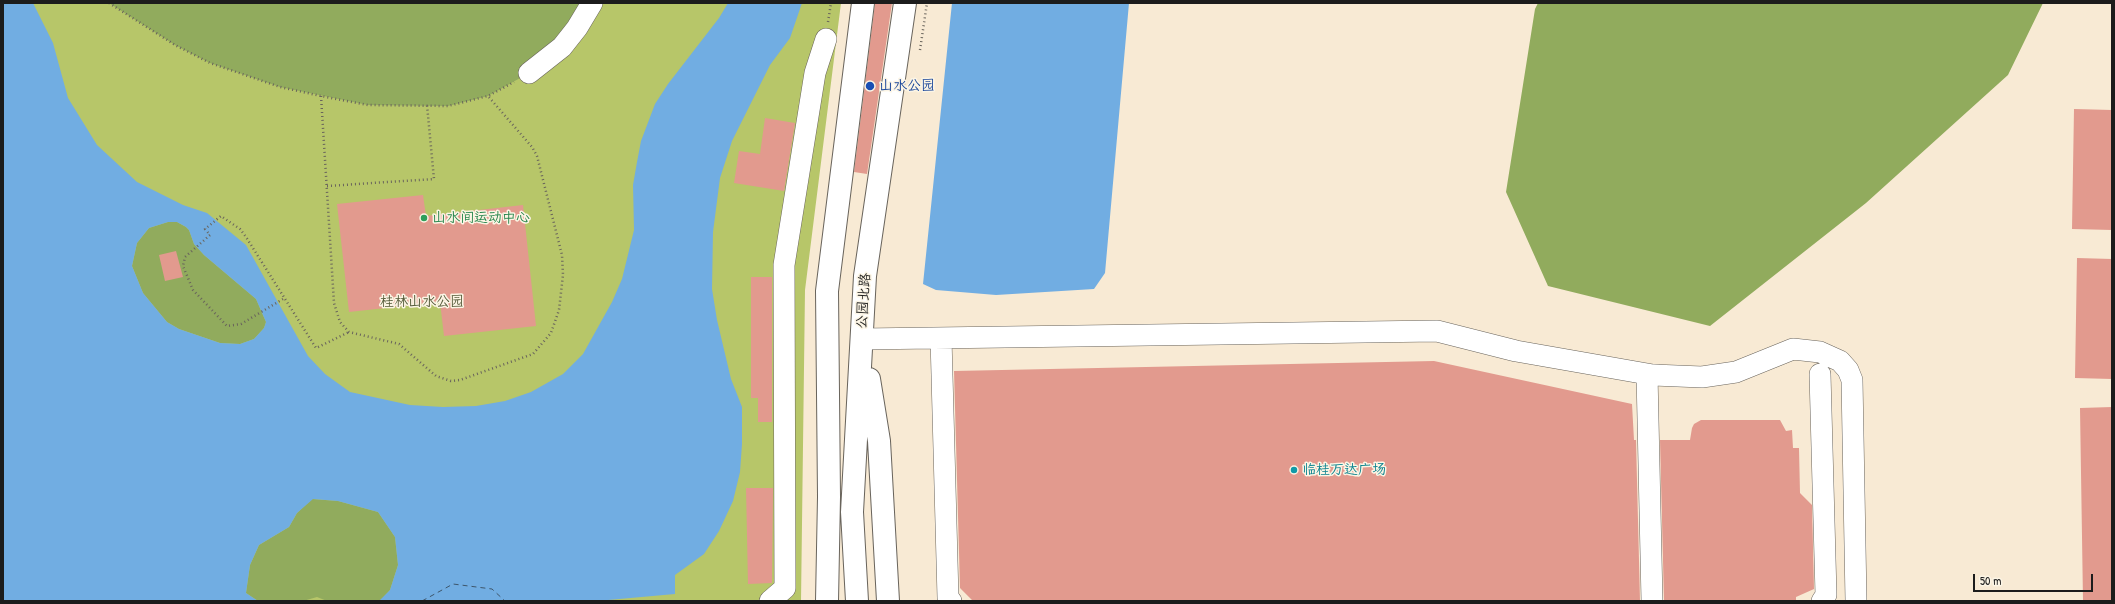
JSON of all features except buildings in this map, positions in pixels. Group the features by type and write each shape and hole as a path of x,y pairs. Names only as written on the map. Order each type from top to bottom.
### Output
{"main road":[{"path":"827,601 829,497 827,291 863,3"},
{"name":"公园北路","path":"857,601 852,512 865,276 905,3"},
{"path":"862,339 879,441 888,601"}],"street":[{"path":"529,73 562,47 577,28 592,3"},
{"path":"770,601 785,588 784,265 815,73 826,39"},
{"path":"862,339 1437,331 1516,350 1647,374 1713,376 1736,372 1781,353 1796,349 1825,354 1844,365 1850,374 1852,384 1856,601"},
{"path":"941,338 948,598 951,601"},
{"path":"1647,374 1652,601"},
{"path":"1820,374 1826,594 1822,601"}],"path":[{"path":"109,3 175,45 210,63 280,87 368,104 448,106 488,96 529,73"},
{"path":"920,50 927,3"},
{"path":"321,96 334,303 340,322 349,332 399,344 436,376 451,380 460,380 533,354 551,333 559,310 563,275 562,255 540,166 532,146 488,96"},
{"path":"327,186 434,179 427,106"},
{"path":"283,298 241,324 227,326 193,290 183,266 185,257 210,235 205,229 221,216 240,230 246,237 283,298 316,348 349,332"}],"green space":[{"name":"桂林山水公园","path":"3,3 841,3 805,290 801,601 3,601"},
{"path":"109,3 592,3 529,73 488,96 448,106 368,105 280,87 210,63 175,45"},
{"path":"1538,3 2043,3 2008,75 1866,203 1710,326 1548,286 1506,192 1535,9"},
{"path":"168,222 177,222 186,227 189,230 194,244 204,255 256,299 266,322 264,328 254,339 240,344 220,343 179,329 167,322 143,293 132,266 137,243 149,228"},
{"path":"312,499 338,501 378,512 395,537 398,565 390,590 380,601 327,601 317,597 303,601 258,601 246,593 250,565 259,545 289,527 297,513"}],"water":[{"path":"3,3 33,3 53,43 68,98 97,145 137,182 183,205 207,213 246,245 308,356 325,374 350,392 410,405 443,407 476,406 505,401 531,392 563,374 583,354 612,302 622,279 634,230 633,185 637,162 641,141 655,104 668,84 719,18 728,3 802,3 790,38 770,65 732,141 720,178 713,232 712,289 717,320 731,379 742,407 740,472 733,501 719,531 704,554 675,575 675,594 597,601 374,601 380,600 390,590 398,565 395,537 378,512 338,501 313,499 297,513 289,527 259,545 250,565 246,593 258,601 3,601","holes":["168,222 177,222 189,230 194,244 204,255 256,299 266,322 264,328 254,339 240,344 220,343 179,329 167,322 143,293 132,266 137,243 149,228"]},
{"path":"952,3 1129,3 1105,273 1094,289 996,295 936,290 923,284"}],"ferry route":[{"path":"422,601 453,584 492,589 505,601"}],"place":[{"name":"山水公园","path":"870,86"},
{"name":"山水间运动中心","path":"424,218"},
{"name":"临桂万达广场","path":"1294,470"}]}
